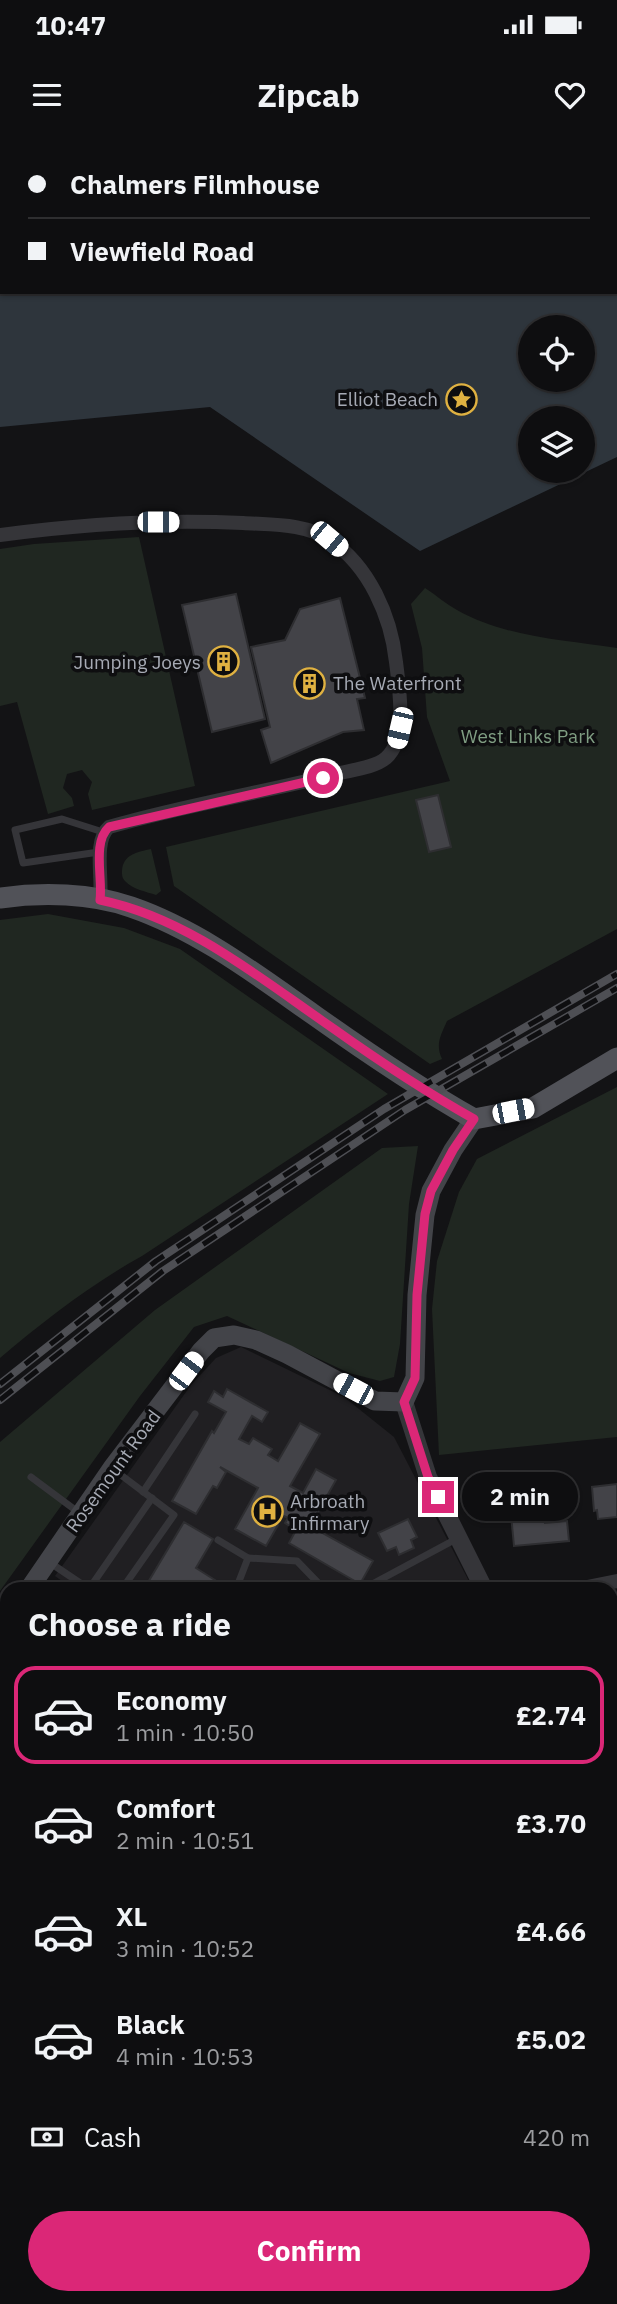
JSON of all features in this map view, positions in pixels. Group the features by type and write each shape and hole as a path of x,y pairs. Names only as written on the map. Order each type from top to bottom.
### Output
{"main road":[{"path":"0,898 50,895 100,900 129,906 158,918 203,941 409,1080 474,1119 533,1108 617,1058"},
{"path":"404,1402 415,1378 417,1295 425,1214 431,1191 453,1150 474,1119"},
{"name":"Rosemount Road","path":"34,1582 112,1468 201,1351 214,1338 234,1335 256,1340 375,1401 404,1402"}],"street":[{"path":"0,535 112,522 203,521 276,525 310,530 329,539 363,573 377,595 386,618 395,653 400,694 400,728 393,751 385,759 323,778 109,827 103,832 100,852 100,900"},
{"path":"404,1402 428,1477 481,1582"}],"lane":[{"path":"100,852 23,863 15,830 62,818 103,832"},
{"path":"144,1492 195,1414"},
{"path":"112,1468 173,1515 127,1582"},
{"path":"31,1477 81,1514"},
{"path":"94,1582 152,1498"},
{"path":"376,1582 459,1538"},
{"path":"218,1540 248,1558 297,1561 317,1582"},
{"path":"239,1582 248,1558"},
{"path":"49,1562 79,1582"}],"shaded area":[{"path":"0,294 617,294 617,457 595,467 595,406 518,406 518,483 563,483 420,551 210,407 0,427"},
{"name":"Arbroath Infirmary","path":"241,1347 344,1397 394,1437 469,1582 63,1582 55,1576 191,1385 216,1358"}],"green space":[{"path":"139,537 195,786 92,810 88,794 92,782 82,770 67,774 63,788 72,798 74,806 48,814 17,702 0,706 0,549"},
{"name":"West Links Park","path":"425,588 475,619 514,632 617,648 617,929 447,1021 439,1044 442,1059 430,1064 174,886 166,847 450,781 427,717 422,648 411,604"},
{"path":"151,849 161,891 156,895 132,886 122,875 123,865 128,857"},
{"path":"48,914 124,928 180,949 388,1094 86,1291 0,1358 0,920"},
{"path":"617,1087 617,1437 439,1455 432,1309 437,1261 459,1192 477,1159"},
{"path":"418,1146 409,1204 400,1344 394,1377 380,1381 349,1373 227,1316 194,1327 140,1396 6,1582 0,1582 0,1442 155,1310 382,1148"}],"building":[{"name":"Jumping Joeys","path":"236,594 265,719 212,732 182,605"},
{"name":"The Waterfront","path":"340,598 365,698 357,699 364,730 343,732 271,763 261,730 270,727 251,647 285,640 300,609"},
{"path":"438,795 451,847 429,852 416,800"},
{"path":"227,1389 268,1412 262,1422 252,1416 239,1439 249,1444 253,1438 272,1449 268,1455 278,1461 300,1423 320,1434 290,1486 303,1493 316,1469 336,1480 310,1526 373,1561 361,1582 357,1582 289,1543 296,1530 285,1523 288,1518 280,1514 275,1523 278,1525 266,1546 235,1529 258,1488 220,1467 226,1472 217,1488 213,1486 196,1514 172,1501 212,1431 214,1433 226,1412 208,1402 214,1391 223,1397"},
{"path":"617,1484 617,1517 598,1519 597,1510 594,1511 592,1487"},
{"path":"543,1501 545,1523 567,1521 569,1541 514,1546 510,1504"},
{"path":"408,1519 417,1537 411,1540 414,1548 399,1555 396,1547 387,1551 378,1533"},
{"path":"184,1522 213,1539 196,1568 218,1582 148,1582"}],"railway":[{"path":"0,1384 156,1261 384,1109 617,974"},
{"path":"0,1400 163,1271 405,1110 617,988"}],"place":[{"name":"Elliot Beach","path":"461,399"},
{"name":"Jumping Joeys","path":"224,662"},
{"name":"The Waterfront","path":"310,683"},
{"name":"Arbroath Infirmary","path":"267,1512"}],"route":[{"path":"323,778 109,827 103,832 100,852 100,900 129,906 203,941 409,1080 474,1119 453,1150 431,1191 425,1214 417,1295 415,1378 404,1402 428,1477 438,1497"}]}
